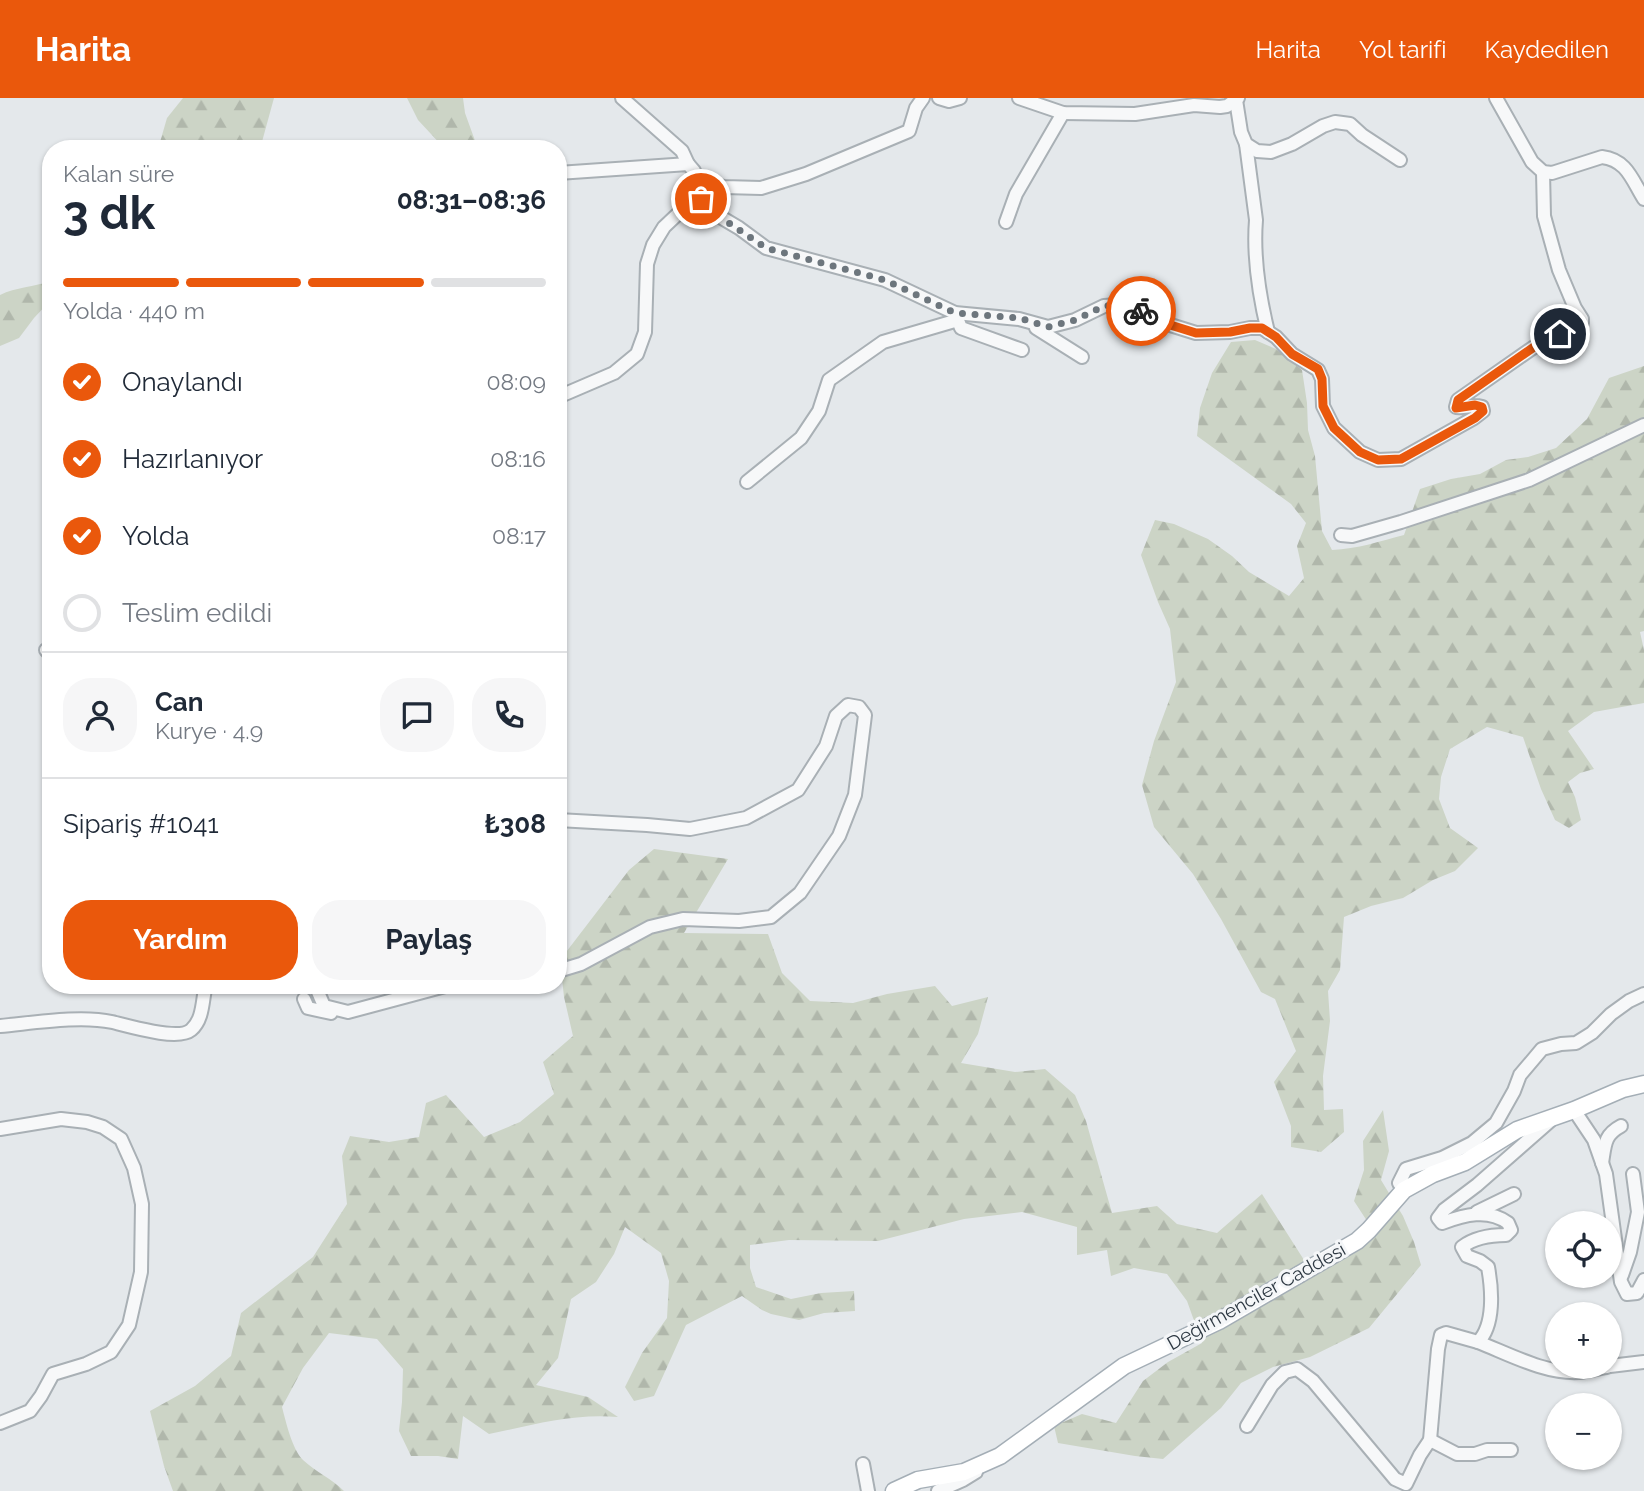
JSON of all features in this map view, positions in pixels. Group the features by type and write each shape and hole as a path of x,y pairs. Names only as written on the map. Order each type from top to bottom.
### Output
{"main road":[{"name":"Değirmenciler Caddesi","path":"894,1491 918,1480 964,1472 1000,1456 1124,1366 1219,1321 1357,1241 1370,1230 1404,1190 1433,1174 1465,1162 1517,1130 1623,1089 1644,1084"}],"street":[{"path":"622,98 682,151 694,171 701,199 717,215 766,248 885,280 957,316 961,328 1022,349"},
{"path":"697,187 761,188 806,174 909,131 916,108 923,98"},
{"path":"939,98 949,101 960,98"},
{"path":"1019,98 1063,113 1135,114 1194,106 1227,106 1237,99 1256,220 1259,298 1268,332"},
{"path":"1496,98 1532,162 1542,172 1552,173 1602,157 1611,158 1622,163 1644,199"},
{"path":"1006,222 1016,194 1063,113"},
{"path":"1246,144 1257,150 1271,152 1335,122 1350,124 1400,160"},
{"path":"567,172 688,164"},
{"path":"747,482 801,438 819,411 829,380 883,342 957,316 1019,318 1048,327 1075,320 1104,306 1118,305 1136,309 1164,323 1196,333 1262,328 1276,337 1292,354 1318,369 1322,379 1323,406 1334,428 1360,452 1378,460 1401,459 1483,411 1482,407 1475,405 1456,408 1458,400 1544,340 1576,328 1582,323 1559,270 1544,216 1542,172"},
{"path":"567,393 614,373 638,354 645,332 647,264 653,245 697,187"},
{"path":"1027,321 1082,357"},
{"path":"1341,535 1352,536 1401,522 1529,480 1644,425"},
{"path":"567,821 690,829 746,817 798,790 826,746 836,716 848,705 859,707 865,715 855,795 839,836 800,893 771,917 739,921 683,919 650,927 581,964 567,968"},
{"path":"0,1026 89,1020 108,1021 162,1033 184,1033 192,1029 204,1009 204,994"},
{"path":"319,994 324,1006 348,1012"},
{"path":"304,999 309,1008 336,1014 415,994"},
{"path":"1404,1190 1399,1183 1406,1169 1442,1158 1472,1143 1496,1123 1520,1075 1542,1049 1576,1043 1629,1001 1644,994"},
{"path":"1574,1110 1594,1140 1606,1174 1611,1211"},
{"path":"1514,1194 1474,1214 1442,1223 1438,1218 1555,1116"},
{"path":"0,1129 61,1119 103,1127 121,1139 134,1168 142,1204 141,1272 129,1325 111,1352 86,1364 53,1374 30,1411 0,1423"},
{"path":"1602,1163 1606,1138 1621,1126"},
{"path":"1622,1275 1638,1212 1633,1174"},
{"path":"1474,1214 1491,1214 1501,1218 1508,1223 1511,1230 1506,1235 1486,1236 1462,1247 1467,1256 1488,1267 1490,1315 1483,1337 1478,1342"},
{"path":"1622,1281 1627,1294 1637,1293 1644,1279"},
{"path":"1247,1426 1272,1385 1285,1372 1297,1369 1313,1381 1395,1479 1407,1487 1420,1455 1430,1440 1441,1335 1447,1333 1478,1342 1545,1367"},
{"path":"1622,1365 1644,1362"},
{"path":"1430,1440 1457,1454 1511,1450"},
{"path":"937,1491 963,1480 1000,1456"},
{"path":"863,1464 868,1491"}],"green space":[{"path":"183,98 274,98 262,140 161,140 167,118"},
{"path":"407,98 463,98 465,113 475,140 437,140 418,120"},
{"path":"42,283 42,310 19,338 0,346 0,295"},
{"path":"1255,340 1276,349 1302,370 1308,430 1315,456 1322,531 1332,550 1404,535 1420,489 1451,479 1480,474 1506,460 1528,457 1556,448 1587,419 1609,378 1644,366 1644,631 1640,632 1644,650 1644,703 1594,712 1568,731 1594,769 1580,773 1568,782 1581,820 1569,828 1555,820 1523,737 1487,727 1450,749 1441,777 1439,799 1450,828 1478,848 1455,871 1433,880 1403,898 1371,906 1344,917 1340,970 1328,991 1330,1021 1323,1076 1324,1110 1343,1109 1344,1132 1321,1152 1291,1147 1291,1126 1274,1082 1296,1051 1275,999 1261,992 1193,874 1154,827 1142,785 1154,741 1176,682 1170,629 1141,555 1155,520 1174,524 1208,539 1249,572 1289,596 1304,578 1297,546 1306,523 1291,504 1197,436 1200,408 1212,373 1231,342"},
{"path":"654,849 728,859 684,933 768,934 782,973 810,1001 853,1003 935,986 952,1006 988,997 978,1034 961,1063 1015,1072 1045,1069 1075,1095 1086,1121 1112,1213 1157,1206 1177,1224 1217,1233 1262,1194 1304,1260 1338,1246 1367,1221 1354,1201 1364,1170 1363,1141 1383,1110 1389,1151 1381,1180 1403,1216 1421,1265 1369,1328 1310,1357 1273,1367 1241,1383 1221,1408 1163,1459 1058,1443 1054,1426 1082,1414 1116,1423 1143,1381 1168,1362 1202,1343 1187,1301 1167,1274 1134,1268 1111,1276 1107,1250 1077,1255 1077,1227 1022,1212 964,1219 878,1241 789,1240 750,1245 750,1268 756,1287 791,1299 821,1293 854,1291 855,1311 824,1313 799,1320 771,1314 742,1296 686,1325 654,1396 634,1401 625,1387 642,1353 667,1318 669,1281 661,1253 625,1227 614,1254 596,1282 571,1299 558,1358 536,1385 588,1397 618,1417 569,1418 489,1434 463,1416 458,1459 411,1456 399,1431 403,1369 377,1339 329,1333 303,1368 282,1407 299,1455 344,1491 173,1491 150,1411 195,1386 231,1356 241,1313 313,1257 347,1204 342,1156 350,1136 389,1142 419,1137 426,1103 446,1095 484,1137 520,1122 554,1094 543,1062 573,1036 564,994 567,994 567,951 629,870"}],"way so far":[{"path":"701,199 717,215 766,248 885,280 955,313 1019,318 1048,327 1075,320 1104,306 1118,305 1141,311"}],"route":[{"path":"1141,311 1164,323 1196,333 1262,328 1276,337 1292,354 1318,369 1322,379 1323,406 1334,428 1360,452 1378,460 1401,459 1475,418 1483,411 1482,407 1475,405 1456,408 1458,400 1544,340 1560,334"}]}
